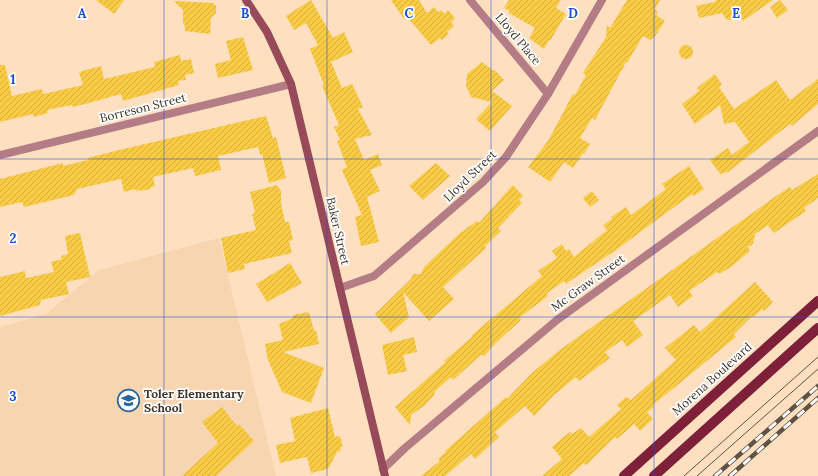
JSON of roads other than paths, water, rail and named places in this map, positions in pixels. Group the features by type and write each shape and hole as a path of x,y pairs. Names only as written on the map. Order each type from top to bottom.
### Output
{"main road":[{"name":"Morena Boulevard","path":"624,476 818,301"},
{"path":"654,476 818,328"}],"street":[{"name":"Baker Street","path":"246,0 267,32 291,84 384,473"},
{"name":"Lloyd Place","path":"470,0 548,94"},
{"name":"Lloyd Street","path":"340,288 374,276 483,182 506,157 548,94 602,0"},
{"name":"Borreson Street","path":"0,155 291,84"},
{"name":"Mc Graw Street","path":"384,473 405,448 557,320 818,131"}],"tram line":[{"path":"684,476 818,357"},
{"path":"697,476 818,369"}],"railway":[{"path":"715,476 818,386"},
{"path":"730,476 818,398"}],"place":[{"name":"Toler Elementary School","path":"129,401"}]}
